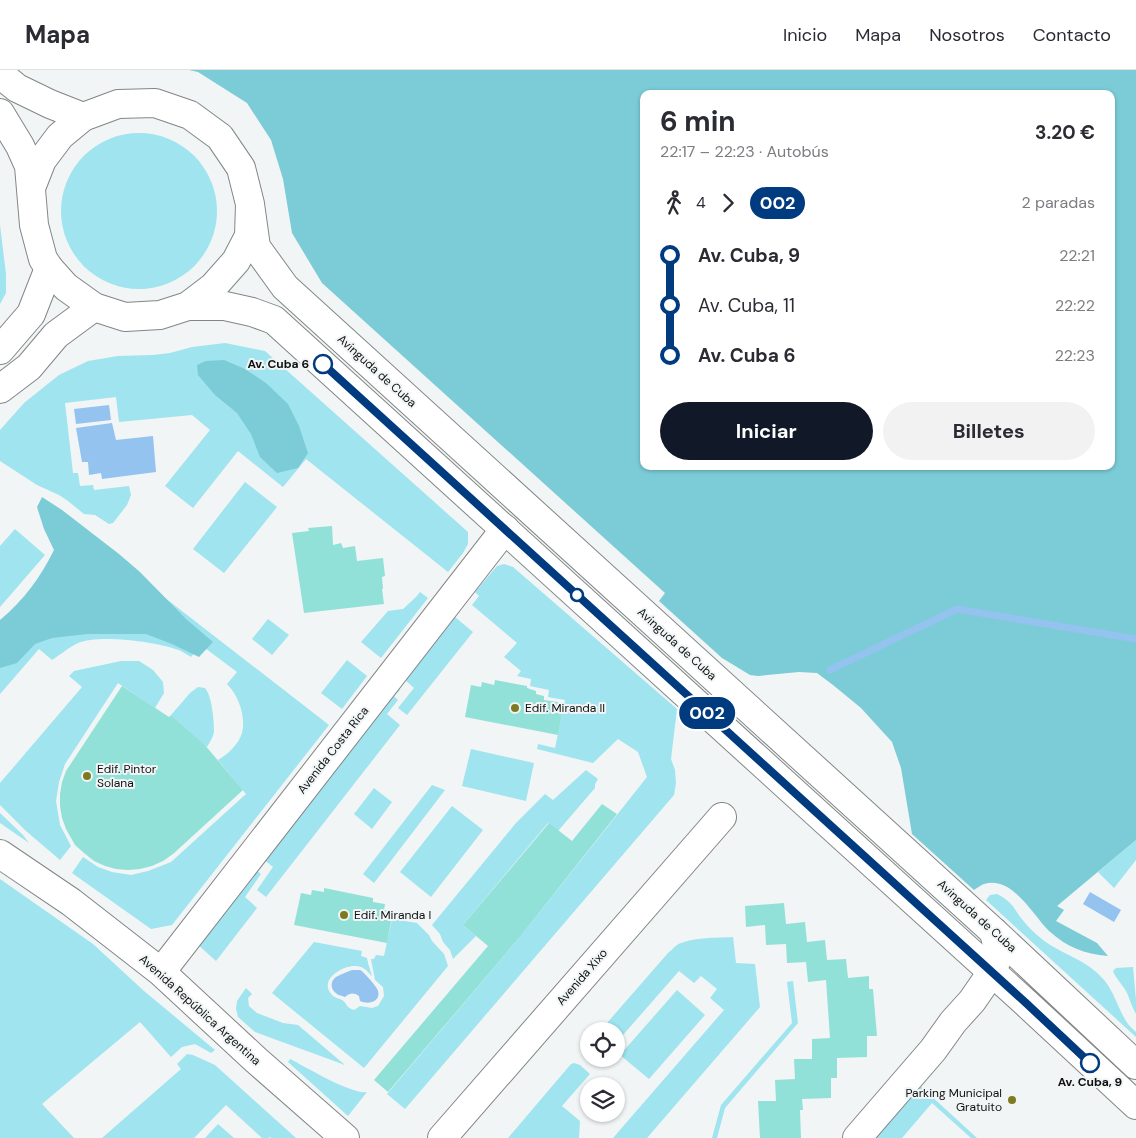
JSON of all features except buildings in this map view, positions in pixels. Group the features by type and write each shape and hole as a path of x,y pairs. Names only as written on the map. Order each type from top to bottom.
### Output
{"main road":[{"path":"0,74 17,88 83,117"},
{"path":"31,188 42,160 60,136 83,117 118,104 155,103 190,115 220,137 241,168 250,204 248,236 236,262 213,287 188,306"},
{"path":"0,113 20,146 29,166 34,225 43,259 66,287 94,307 125,317 160,315 188,306 225,306 252,312 274,320 1136,1105"},
{"name":"Avinguda de Cuba","path":"250,204 256,247 285,288 994,932 1136,1065"},
{"path":"0,350 31,314 49,268"},
{"path":"0,389 29,367 56,334 94,307"},
{"name":"Avenida Costa Rica","path":"161,972 505,529"},
{"name":"Avenida Xixo","path":"442,1138 722,817"},
{"name":"Avenida República Argentina","path":"0,854 71,902 161,972 345,1138"},
{"path":"857,1138 934,1050 992,972 999,954 994,932"},
{"path":"972,1001 993,994 1006,995 1026,1003"}],"shaded area":[{"path":"189,70 1136,70 1136,840 1057,906 1064,910 1056,921 1097,943 1108,956 1091,954 1062,941 1049,931 1021,898 1004,885 984,884 974,890 912,834 901,768 892,742 861,708 817,673 799,672 750,675 722,658 659,601 665,593 322,283 292,233 283,179 271,140 247,103 198,72"},
{"path":"131,133 147,133 162,136 176,142 199,161 208,174 214,188 217,211 216,226 208,248 189,271 176,280 162,286 147,289 131,289 116,286 102,280 79,261 70,248 64,234 61,219 61,203 64,188 70,174 89,151 102,142 116,136"},
{"path":"0,225 6,274 6,293 0,304"},
{"path":"225,343 265,351 468,532 468,544 448,572 306,459 283,487 238,451 193,508 165,486 210,430 192,415 119,422 116,397 65,403 73,473 78,473 80,486 93,485 94,490 129,486 131,495 127,505 113,523 109,524 95,515 84,514 59,495 37,485 0,461 0,430 24,403 59,375 88,361 118,356 170,353 192,347"},
{"path":"224,360 245,369 266,383 288,404 299,426 308,453 298,468 277,473 260,457 251,434 237,413 215,395 198,375 197,365 206,361"},
{"path":"109,405 111,420 76,424 74,409"},
{"path":"112,423 116,440 153,436 156,472 102,479 101,473 89,475 88,462 82,462 76,428"},
{"path":"245,482 277,507 224,573 193,549"},
{"path":"42,497 119,554 140,572 186,619 213,642 199,657 146,634 87,634 52,638 35,644 17,663 0,668 0,620 17,605 31,588 54,550 44,529 37,507"},
{"path":"15,529 45,555 0,607 0,546"},
{"path":"504,564 513,567 677,709 671,759 675,770 676,783 674,795 405,1109 387,1094 520,937 647,777 638,752 618,739 593,763 537,749 538,744 555,748 565,700 548,697 549,690 530,686 531,679 517,676 521,671 504,657 517,643 472,605 479,596 475,592 497,566"},
{"path":"124,566 329,725 172,925 151,929 72,873 83,857 98,867 112,872 131,875 171,862 246,794 218,760 232,749 242,733 243,720 240,707 235,694 227,684 237,672 201,645 191,657 181,651 145,642 114,639 88,640 78,643 52,660 39,649 0,694 0,641"},
{"path":"420,592 428,598 381,658 361,642 388,611 403,609"},
{"path":"455,617 473,632 407,715 398,708 414,688 404,679"},
{"path":"268,619 289,635 272,655 252,639"},
{"path":"347,660 367,676 342,709 321,693"},
{"path":"121,661 139,661 153,670 163,682 164,693 155,708 118,683 65,764 59,782 56,801 60,825 71,846 60,860 26,831 0,805 0,783 82,687 69,676 74,671"},
{"path":"198,687 205,688 207,692 214,722 214,732 207,747 171,715 190,693"},
{"path":"397,687 400,690 394,696 398,700 387,714 400,725 266,897 257,890 273,867 262,858"},
{"path":"471,749 534,763 526,801 462,786"},
{"path":"586,770 598,779 595,788 558,831 548,823 463,925 476,936 453,959 450,950 432,925 516,823 545,794 553,800"},
{"path":"432,785 445,790 374,883 363,874"},
{"path":"374,788 392,802 372,829 354,814"},
{"path":"452,806 483,830 431,897 400,872"},
{"path":"0,813 23,835 29,843 0,823"},
{"path":"1136,840 1136,860 1114,888 1098,872"},
{"path":"254,868 261,874 245,897 257,908 216,961 196,943"},
{"path":"0,879 93,944 144,991 215,1050 211,1053 195,1044 182,1047 171,1057 140,1022 42,1104 74,1138 0,1138"},
{"path":"1090,892 1121,910 1114,922 1083,904"},
{"path":"997,894 1011,904 1028,926 1043,940 1091,967 1098,973 1108,985 1125,1019 1136,1032 1136,1037 986,900 990,895"},
{"path":"392,919 417,923 444,954 448,966 364,1068 272,993 314,942 362,951 361,956 367,958 372,976 363,968 357,966 343,969 331,977 328,989 333,996 342,1000 351,1009 354,1010 360,1006 372,1008 378,1006 384,996 383,987 375,980 371,959 374,959 376,955 384,956"},
{"path":"733,937 736,963 755,964 760,1007 647,1138 613,1138 724,1010 710,998 717,989 701,976 694,983 679,971 625,1033 625,1022 608,1022 677,945 697,939"},
{"path":"1133,967 1136,1014 1127,993 1113,971 1116,968"},
{"path":"352,970 360,970 373,983 378,991 378,998 376,1000 373,1002 363,1002 355,994 345,997 333,990 334,979"},
{"path":"793,981 798,1023 725,1108 717,1138 712,1138 721,1105 792,1023 787,982"},
{"path":"246,988 252,994 248,998 249,1006 257,1013 283,1023 298,1025 345,1065 255,1032 238,1017 236,1009 237,1001"},
{"path":"677,990 705,1015 649,1079 625,1059 625,1049"},
{"path":"187,1054 215,1065 296,1138 262,1138 226,1105 194,1138 102,1138 181,1069 177,1064"},
{"path":"290,1059 340,1085 360,1092 367,1092 348,1116 288,1062"},
{"path":"571,1064 580,1065 590,1074 587,1077 580,1077 580,1085 562,1106 580,1121 579,1138 508,1138"},
{"path":"917,1083 977,1138 971,1138 932,1103 902,1138 870,1138"},
{"path":"218,1124 234,1138 205,1138"}],"waterway":[{"path":"830,670 957,609 1136,639"}],"bus line":[{"name":"002","path":"323,364 1090,1063"}],"place":[{"name":"Av. Cuba 6","path":"323,364"},
{"name":"Edif. Miranda II","path":"515,708"},
{"name":"Edif. Pintor Solana","path":"87,776"},
{"name":"Edif. Miranda I","path":"344,915"},
{"name":"Av. Cuba, 9","path":"1090,1063"},
{"name":"Parking Municipal Gratuito","path":"1012,1100"}]}
